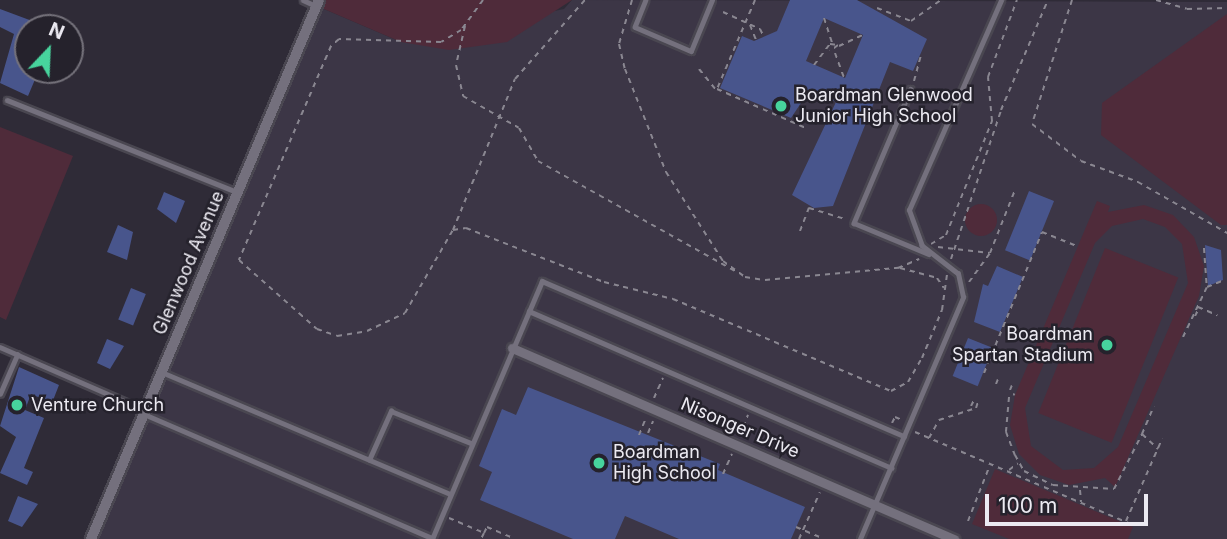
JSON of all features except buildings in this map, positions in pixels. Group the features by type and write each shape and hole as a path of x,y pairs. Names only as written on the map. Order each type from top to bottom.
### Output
{"street":[{"name":"Glenwood Avenue","path":"91,539 318,3"},
{"name":"Nisonger Drive","path":"512,348 876,503 954,539"}],"lane":[{"path":"303,0 318,3"},
{"path":"646,0 635,27 691,51 712,0"},
{"path":"860,539 962,297 964,286 949,266 927,249 909,210 1001,0"},
{"path":"911,89 854,223 927,249"},
{"path":"7,100 238,192"},
{"path":"0,347 432,538 542,281 904,436"},
{"path":"529,311 891,468"},
{"path":"0,394 18,355"},
{"path":"162,373 450,494"},
{"path":"369,460 391,411 471,443"}],"path":[{"path":"331,46 339,39 441,42 466,24 483,0"},
{"path":"453,230 515,79 586,0"},
{"path":"632,0 619,44 666,172 709,243 745,277"},
{"path":"718,90 754,2 746,0"},
{"path":"877,8 911,21 941,0"},
{"path":"898,268 946,235 992,121 988,76 1017,0"},
{"path":"466,24 456,65 463,96 499,119 519,128 538,161 571,183 745,277 898,268 937,278 944,289 949,266 1001,110 1048,0"},
{"path":"1072,0 1032,124 1082,161 1138,182 1227,233"},
{"path":"1156,0 1187,9 1227,8"},
{"path":"723,12 750,24 764,37"},
{"path":"814,65 830,51 832,43 824,18"},
{"path":"750,24 756,40"},
{"path":"844,78 835,53 838,46 863,35"},
{"path":"832,43 838,46"},
{"path":"830,51 835,53"},
{"path":"911,89 920,55"},
{"path":"699,69 718,90 806,128"},
{"path":"968,282 990,253 1015,190"},
{"path":"800,231 810,208 845,219"},
{"path":"984,373 1042,232 1077,247"},
{"path":"1044,240 1047,234"},
{"path":"1070,251 1072,244"},
{"path":"1183,337 1207,287 1204,248"},
{"path":"927,249 990,253"},
{"path":"1207,287 1223,281"},
{"path":"1198,307 1217,315"},
{"path":"1195,316 1198,307"},
{"path":"654,397 666,370"},
{"path":"996,384 998,379"},
{"path":"1010,390 1012,385"},
{"path":"1009,397 1006,432 1019,462 1053,485 1080,489 1121,484 1154,406"},
{"path":"970,408 975,398"},
{"path":"929,438 939,420 970,408 979,399"},
{"path":"740,433 751,408"},
{"path":"639,435 648,413"},
{"path":"648,433 655,416"},
{"path":"907,429 1133,525"},
{"path":"1144,435 1148,430"},
{"path":"1144,435 1158,449"},
{"path":"1126,522 1162,439"},
{"path":"723,474 733,450"},
{"path":"1007,471 1019,462"},
{"path":"968,521 991,464"},
{"path":"799,539 822,487"},
{"path":"1080,489 1081,503"},
{"path":"448,518 484,533"},
{"path":"481,539 486,527 515,539"},
{"path":"796,527 824,539"}],"shaded area":[{"path":"319,0 572,0 507,42 449,50 401,42 317,6"},
{"path":"572,0 1227,2 1227,539 91,539 317,6 401,42 564,9"},
{"path":"1227,14 1227,225 1221,225 1101,135 1102,103"},
{"path":"0,127 73,156 6,320 0,317"},
{"path":"1097,201 1110,206 1108,212 1144,205 1173,215 1194,237 1204,266 1199,296 1115,487 1105,478 1069,485 1040,475 1019,454 1010,425 1015,395","holes":["1143,219 1165,227 1182,244 1188,283 1118,447 1094,468 1063,470 1031,446 1025,408 1095,243 1112,226"]},
{"path":"981,204 992,209 997,220 992,231 981,236 970,231 965,220 970,209"},
{"path":"1105,248 1178,278 1112,443 1038,413"},
{"path":"995,469 1133,527 1128,539 1009,539 972,524"}],"place":[{"name":"Boardman Glenwood Junior High School","path":"781,106"},
{"name":"Boardman Spartan Stadium","path":"1107,345"},
{"name":"Venture Church","path":"17,405"},
{"name":"Boardman High School","path":"599,463"}]}
